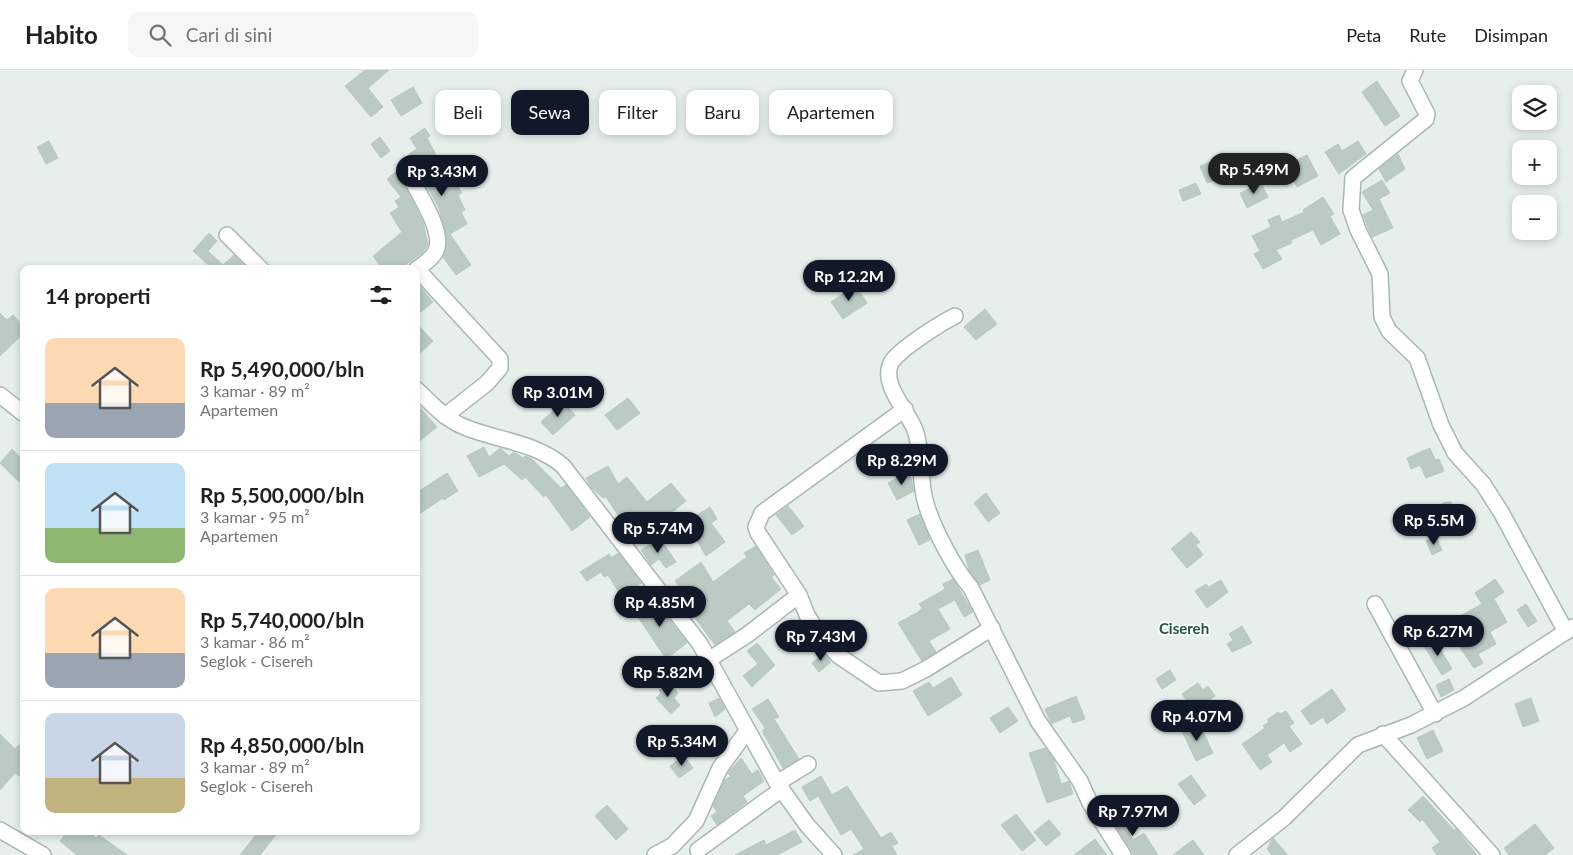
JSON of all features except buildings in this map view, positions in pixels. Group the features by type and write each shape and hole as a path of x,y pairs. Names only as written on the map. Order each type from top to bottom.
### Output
{"street":[{"path":"1237,855 1284,818 1350,751 1369,739 1435,714 1464,698 1569,630 1484,484 1455,453 1441,425 1417,358 1388,331 1382,317 1380,274 1358,230 1351,210 1353,178 1426,119 1427,114 1410,81 1415,70"},
{"path":"414,184 436,228 438,243 435,253 420,266"},
{"path":"227,235 257,265"},
{"path":"420,272 500,359 500,368 487,383 445,416"},
{"path":"955,316 928,330 891,362 889,376 892,387 916,432 926,504 958,573 971,588 1038,721 1080,781 1090,803 1123,855"},
{"path":"420,393 445,416 461,426 542,453 563,466 710,659 747,731 780,786 807,825 834,855"},
{"path":"0,395 20,411"},
{"path":"904,409 762,513 756,527 758,533 799,595 807,615 819,635 839,656 879,683 902,681 926,669 992,628"},
{"path":"710,659 747,635 799,595"},
{"path":"1375,604 1435,714"},
{"path":"656,855 672,846 696,821 720,768 747,731"},
{"path":"1383,734 1492,855"},
{"path":"672,846 697,853 808,764"},
{"path":"0,830 44,855"}],"district":[{"name":"Cisereh","path":"1184,628"}]}
